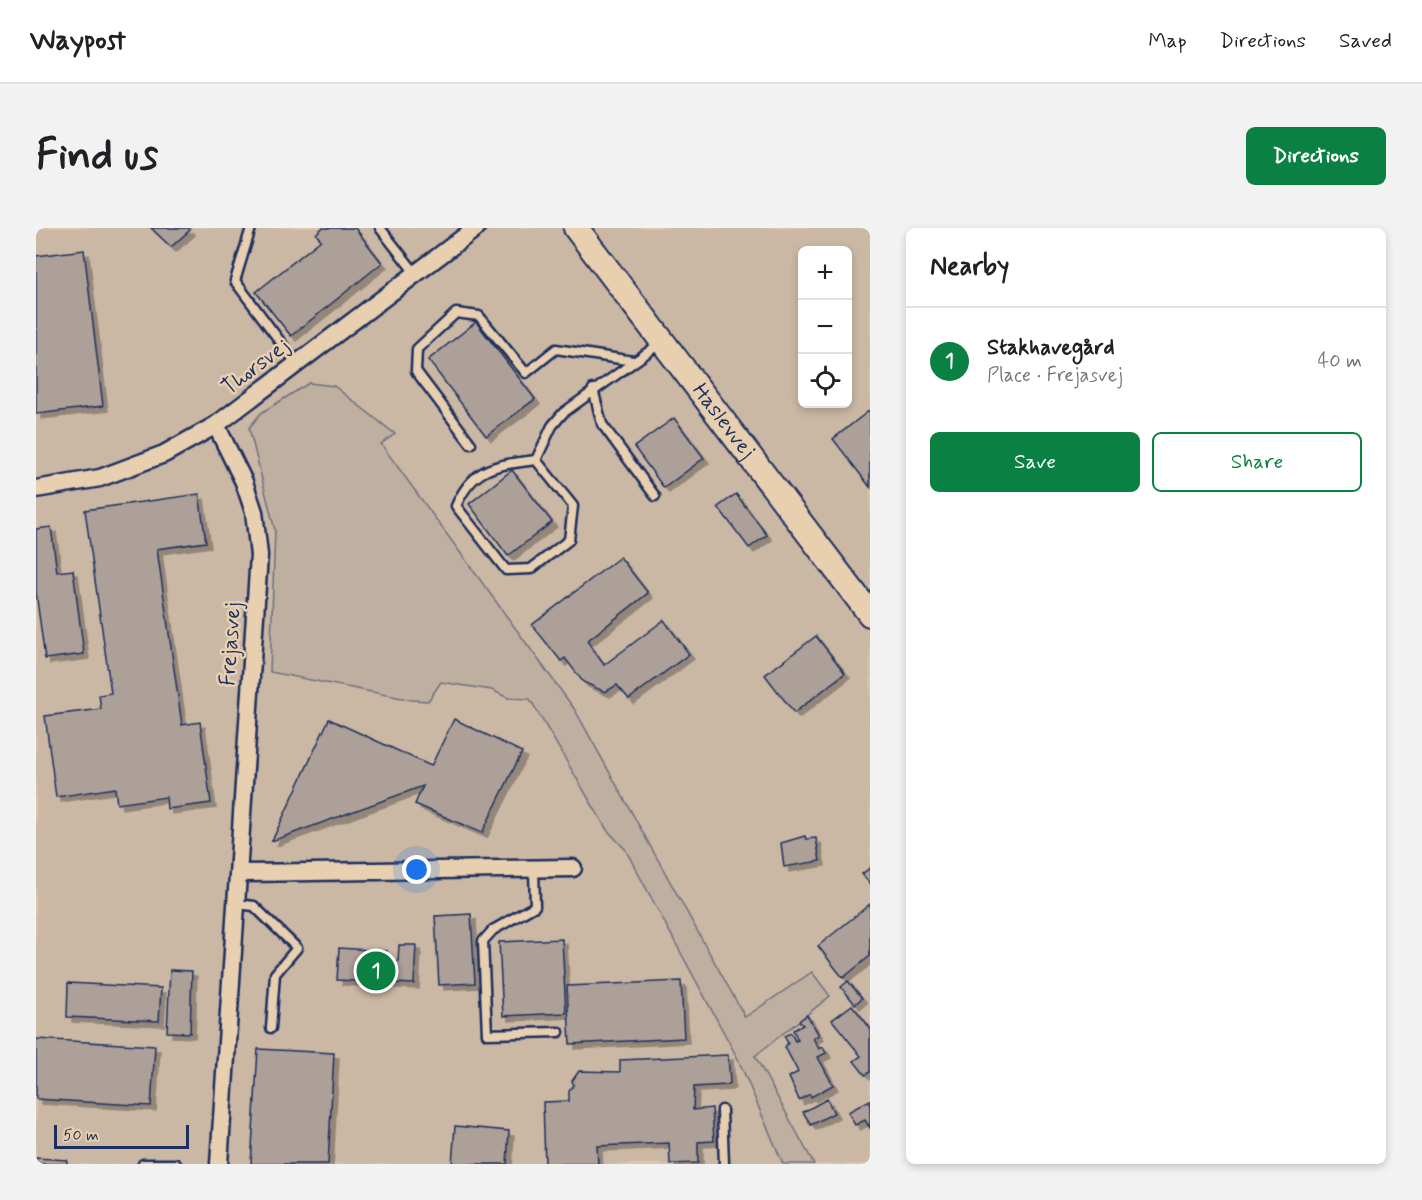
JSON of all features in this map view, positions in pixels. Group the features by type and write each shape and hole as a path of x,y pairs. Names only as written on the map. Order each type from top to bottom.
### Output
{"street":[{"name":"Thorsvej","path":"36,489 100,478 164,454 216,425 476,228"},
{"name":"Haslevvej","path":"576,228 870,614"},
{"name":"Frejasvej","path":"216,425 244,482 254,512 259,555 219,1164"},
{"path":"239,873 573,868"}],"lane":[{"path":"251,228 235,281 297,364"},
{"path":"380,228 416,274"},
{"path":"471,444 416,371 417,349 456,313 479,316 526,373 556,349 633,361"},
{"path":"536,460 552,426 592,389 662,341"},
{"path":"592,389 602,424 655,496"},
{"path":"536,460 573,506 569,540 531,569 506,570 456,506 465,486 492,466 536,460"},
{"path":"534,869 535,906 493,930 483,941 487,1034 559,1032"},
{"path":"237,904 254,906 297,948 275,974 271,1028"},
{"path":"722,1110 724,1164"},
{"path":"142,1164 177,1164"}],"shaded area":[{"path":"36,228 870,228 870,1164 36,1164"},
{"path":"309,383 334,386 395,434 381,444 575,710 745,1017 812,972 830,996 755,1056 814,1164 783,1164 738,1059 625,849 607,830 530,699 508,698 492,690 441,682 428,701 412,700 270,672 275,530 249,428 261,413"}],"building":[{"path":"151,228 189,228 190,230 171,247"},
{"path":"322,228 355,228 382,263 291,336 256,292 321,240 316,234"},
{"path":"84,250 103,406 36,414 36,256"},
{"path":"476,322 535,399 486,436 428,360"},
{"path":"870,410 870,487 833,439"},
{"path":"674,418 704,458 664,488 634,447"},
{"path":"512,470 552,522 508,556 469,504"},
{"path":"199,494 206,542 157,549 182,725 200,722 211,803 167,809 166,797 117,804 115,788 56,797 45,716 101,709 99,695 111,693 85,510"},
{"path":"736,494 767,535 749,548 718,507"},
{"path":"51,527 57,572 73,570 84,654 45,659 36,592 36,529"},
{"path":"620,557 648,593 587,641 604,665 664,620 689,654 629,699 617,685 605,692 583,682 565,658 561,661 532,625"},
{"path":"816,636 845,673 794,713 765,675"},
{"path":"329,719 431,766 454,719 522,752 482,833 415,804 423,786 272,841"},
{"path":"805,836 806,839 816,838 820,861 784,867 781,843"},
{"path":"870,868 870,884 862,874"},
{"path":"870,904 870,956 843,978 818,946"},
{"path":"471,914 475,983 439,985 435,916"},
{"path":"562,939 566,1013 503,1016 499,942"},
{"path":"399,945 416,945 414,984 337,980 339,948 387,951 386,961 398,961"},
{"path":"170,970 192,971 190,1033 167,1032"},
{"path":"681,981 684,1038 570,1044 567,986"},
{"path":"848,981 862,998 855,1004 841,987"},
{"path":"68,983 161,988 159,1021 67,1017"},
{"path":"852,1005 870,1028 870,1072 865,1075 854,1061 861,1056 832,1020"},
{"path":"807,1015 819,1035 813,1038 819,1049 823,1047 826,1053 818,1057 833,1085 811,1097 810,1094 799,1100 789,1077 798,1072 785,1047 788,1043 784,1036 791,1033 795,1041 798,1040 793,1030 803,1025 799,1021"},
{"path":"36,1039 155,1046 151,1106 36,1099"},
{"path":"258,1049 334,1053 328,1164 251,1164"},
{"path":"728,1055 730,1083 694,1087 693,1110 712,1108 714,1141 698,1142 698,1163 670,1164 669,1143 597,1146 598,1164 545,1164 543,1102 569,1101 569,1091 574,1085 572,1081 579,1071 620,1072 620,1060"},
{"path":"827,1099 834,1113 811,1125 803,1112"},
{"path":"870,1100 870,1128 865,1120 855,1125 848,1112"},
{"path":"455,1126 509,1131 507,1164 452,1164"},
{"path":"36,1158 67,1160 67,1164 36,1164"}],"place":[{"name":"Stakhavegård","path":"376,971"}]}
